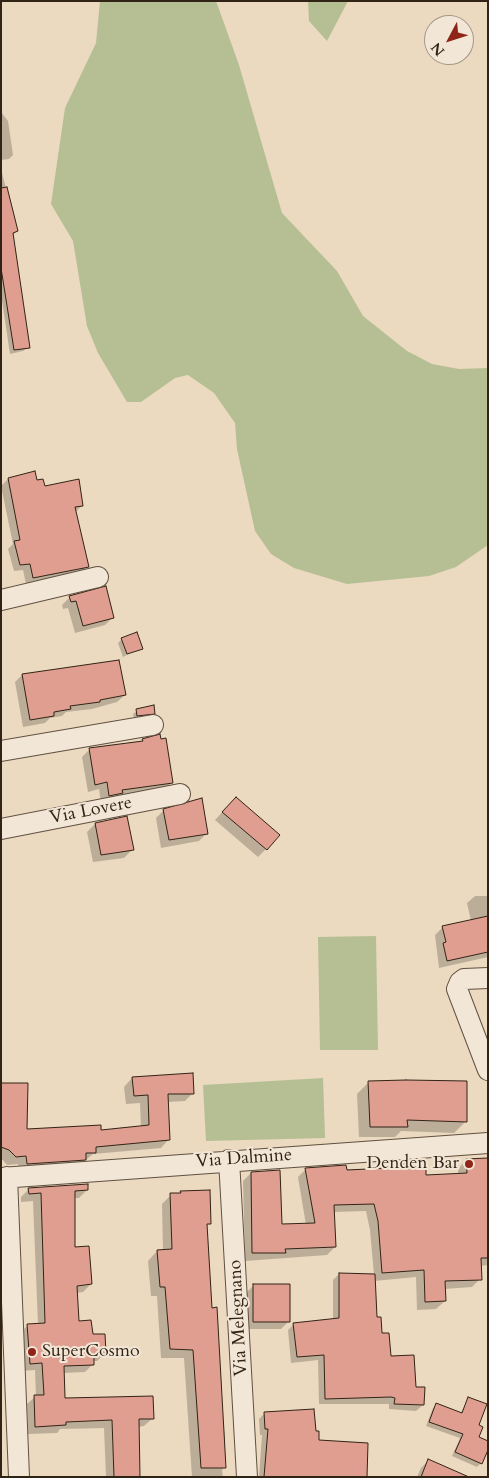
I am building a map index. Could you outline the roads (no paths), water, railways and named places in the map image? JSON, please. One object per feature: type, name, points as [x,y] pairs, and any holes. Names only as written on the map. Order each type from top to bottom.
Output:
[{"type":"street","points":[[1,600],[98,577]]},
{"type":"street","points":[[1,752],[153,725]]},
{"type":"street","name":"Via Lovere","points":[[1,829],[180,794]]},
{"type":"street","points":[[488,978],[464,979],[460,982],[457,990],[488,1070]]},
{"type":"street","name":"Via Dalmine","points":[[4,1177],[488,1143]]},
{"type":"street","name":"Via Melegnano","points":[[229,1160],[247,1477]]},
{"type":"street","points":[[4,1177],[19,1477]]},
{"type":"place","name":"Denden Bar","points":[[469,1164]]},
{"type":"place","name":"SuperCosmo","points":[[32,1352]]}]
